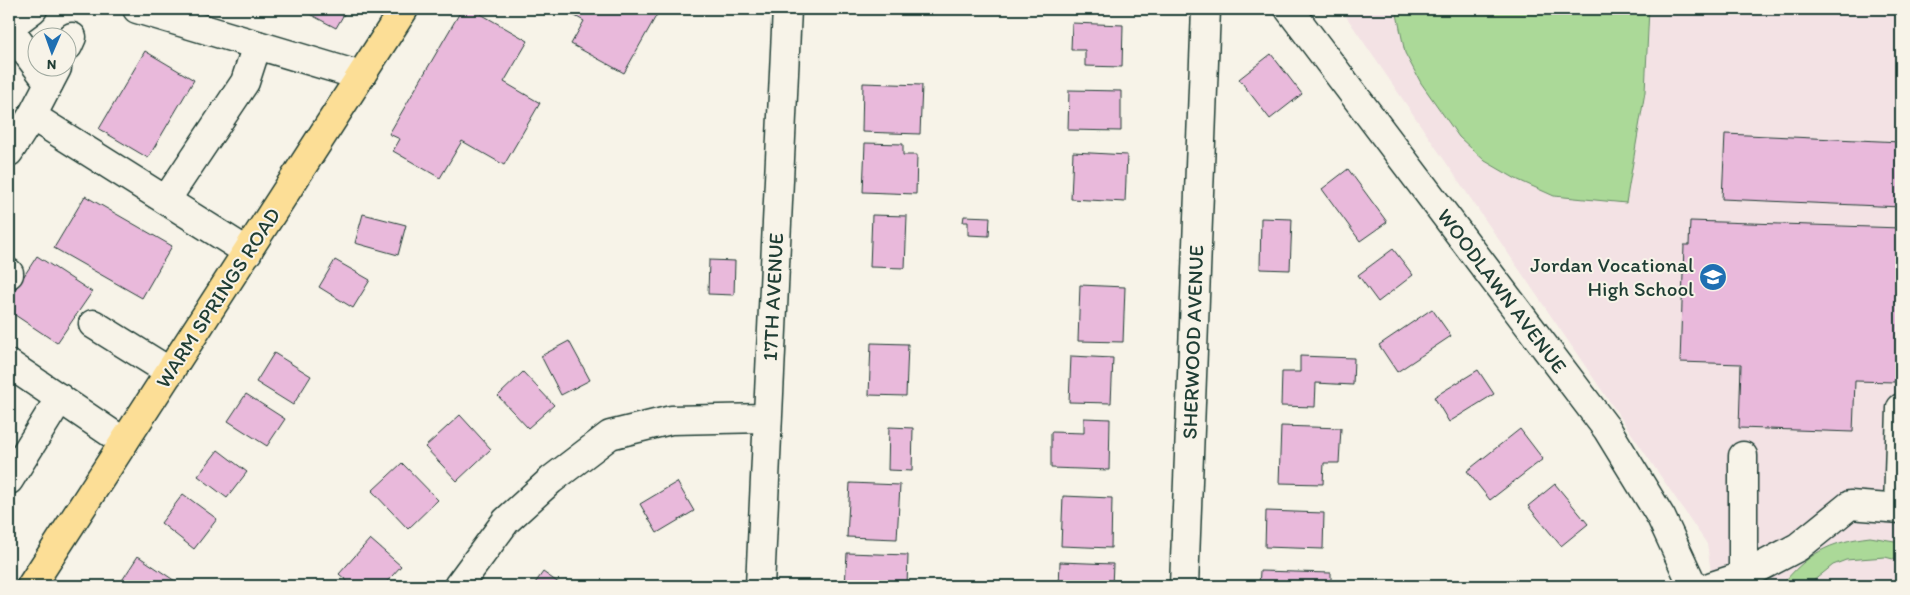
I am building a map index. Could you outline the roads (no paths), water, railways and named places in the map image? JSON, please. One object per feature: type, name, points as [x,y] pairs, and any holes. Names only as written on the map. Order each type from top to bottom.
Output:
[{"type":"main road","name":"WARM SPRINGS ROAD","points":[[31,586],[404,9]]},
{"type":"street","points":[[28,48],[9,28],[34,9]]},
{"type":"street","points":[[137,9],[361,76]]},
{"type":"street","name":"17TH AVENUE","points":[[760,586],[787,9]]},
{"type":"street","name":"SHERWOOD AVENUE","points":[[1184,586],[1206,9]]},
{"type":"street","name":"WOODLAWN AVENUE","points":[[1289,9],[1607,429],[1661,517],[1693,586]]},
{"type":"street","points":[[166,200],[245,82],[256,45]]},
{"type":"street","points":[[9,152],[32,116],[51,78]]},
{"type":"street","points":[[32,116],[248,252]]},
{"type":"street","points":[[93,324],[170,372]]},
{"type":"street","points":[[9,364],[124,442]]},
{"type":"street","points":[[9,480],[60,398]]},
{"type":"street","points":[[1712,586],[1743,576],[1798,547],[1850,504],[1900,508],[1901,408]]},
{"type":"street","points":[[458,586],[506,521],[551,480],[610,435],[671,420],[767,418]]},
{"type":"street","points":[[1743,456],[1743,576]]},
{"type":"place","name":"Jordan Vocational High School","points":[[1713,277]]}]
